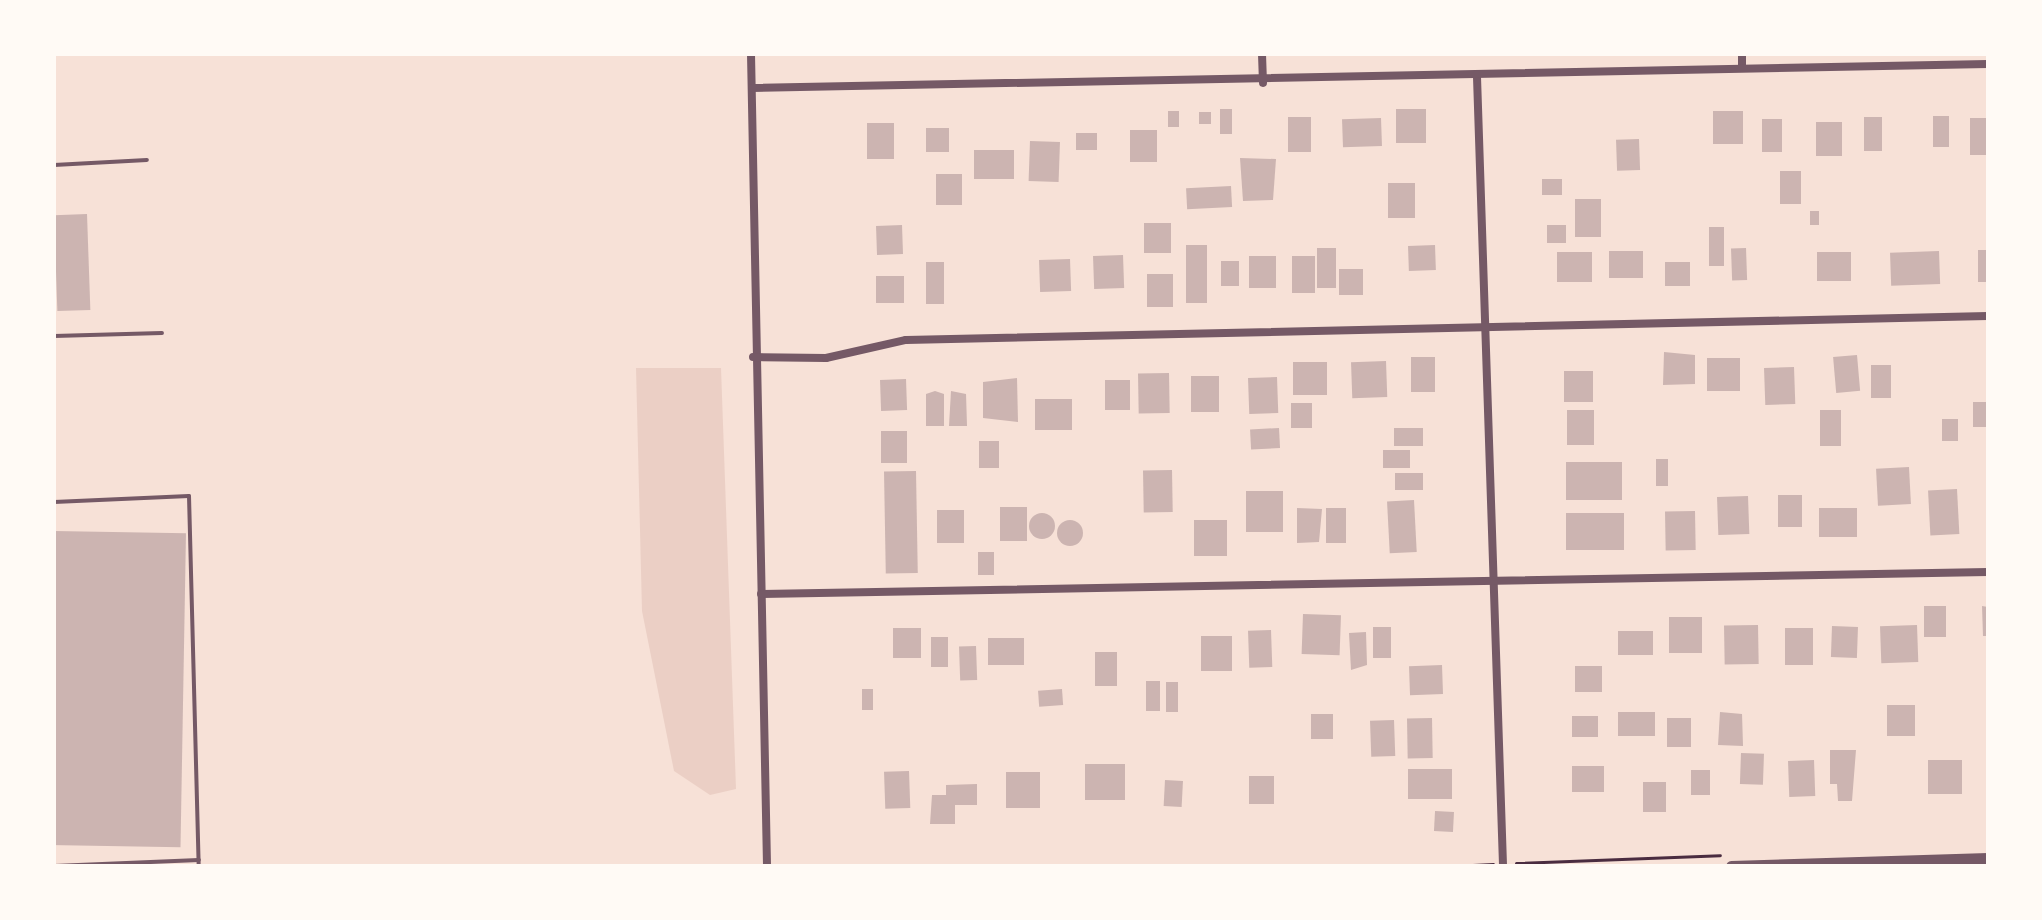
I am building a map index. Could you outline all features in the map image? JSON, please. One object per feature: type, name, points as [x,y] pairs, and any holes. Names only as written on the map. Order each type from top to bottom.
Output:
[{"type":"street","points":[[751,54],[753,357],[767,866]]},
{"type":"street","points":[[1262,54],[1263,83]]},
{"type":"street","points":[[1742,54],[1742,68]]},
{"type":"street","points":[[752,88],[1263,83],[1742,68],[1988,64]]},
{"type":"street","points":[[1477,77],[1496,579],[1503,864]]},
{"type":"street","points":[[753,357],[826,358],[906,340],[1988,316]]},
{"type":"street","points":[[761,594],[1988,572]]},
{"type":"street","points":[[1731,866],[1988,858]]},
{"type":"lane","points":[[54,165],[147,160]]},
{"type":"lane","points":[[54,336],[162,333]]},
{"type":"lane","points":[[54,502],[189,496],[199,863],[54,866]]},
{"type":"path","points":[[1452,866],[1503,864]]},
{"type":"shaded area","points":[[636,368],[721,368],[736,789],[710,795],[674,771],[642,611]]},
{"type":"building","points":[[1220,109],[1232,109],[1232,134],[1220,134]]},
{"type":"building","points":[[1396,109],[1426,109],[1426,143],[1396,143]]},
{"type":"building","points":[[1168,111],[1179,111],[1179,127],[1168,127]]},
{"type":"building","points":[[1713,111],[1743,111],[1743,144],[1713,144]]},
{"type":"building","points":[[1199,112],[1211,112],[1211,124],[1199,124]]},
{"type":"building","points":[[1933,116],[1949,116],[1949,147],[1933,147]]},
{"type":"building","points":[[1288,117],[1311,117],[1311,152],[1288,152]]},
{"type":"building","points":[[1864,117],[1882,117],[1882,151],[1864,151]]},
{"type":"building","points":[[1381,118],[1382,146],[1343,147],[1342,119]]},
{"type":"building","points":[[1970,118],[1986,118],[1986,155],[1970,155]]},
{"type":"building","points":[[1762,119],[1782,119],[1782,152],[1762,152]]},
{"type":"building","points":[[1816,122],[1842,122],[1842,156],[1816,156]]},
{"type":"building","points":[[867,123],[894,123],[894,159],[867,159]]},
{"type":"building","points":[[926,128],[949,128],[949,152],[926,152]]},
{"type":"building","points":[[1130,130],[1157,130],[1157,162],[1130,162]]},
{"type":"building","points":[[1076,133],[1097,133],[1097,150],[1076,150]]},
{"type":"building","points":[[1639,139],[1640,170],[1617,171],[1616,140]]},
{"type":"building","points":[[1030,141],[1060,142],[1059,182],[1029,181]]},
{"type":"building","points":[[974,150],[1014,150],[1014,179],[974,179]]},
{"type":"building","points":[[1240,158],[1276,159],[1273,200],[1243,201]]},
{"type":"building","points":[[1780,171],[1801,171],[1801,204],[1780,204]]},
{"type":"building","points":[[936,174],[962,174],[962,205],[936,205]]},
{"type":"building","points":[[1542,179],[1562,179],[1562,195],[1542,195]]},
{"type":"building","points":[[1388,183],[1415,183],[1415,218],[1388,218]]},
{"type":"building","points":[[1231,186],[1232,207],[1187,209],[1186,188]]},
{"type":"building","points":[[1575,199],[1601,199],[1601,237],[1575,237]]},
{"type":"building","points":[[1810,211],[1819,211],[1819,225],[1810,225]]},
{"type":"building","points":[[87,214],[90,310],[57,311],[54,215]]},
{"type":"building","points":[[1144,223],[1171,223],[1171,253],[1144,253]]},
{"type":"building","points":[[902,225],[903,254],[877,255],[876,226]]},
{"type":"building","points":[[1547,225],[1566,225],[1566,243],[1547,243]]},
{"type":"building","points":[[1709,227],[1724,227],[1724,266],[1709,266]]},
{"type":"building","points":[[1186,245],[1207,245],[1207,303],[1186,303]]},
{"type":"building","points":[[1435,245],[1436,270],[1409,271],[1408,246]]},
{"type":"building","points":[[1317,248],[1336,248],[1336,288],[1317,288]]},
{"type":"building","points":[[1746,248],[1747,280],[1732,281],[1731,249]]},
{"type":"building","points":[[1978,250],[1988,250],[1988,282],[1978,282]]},
{"type":"building","points":[[1609,251],[1643,251],[1643,278],[1609,278]]},
{"type":"building","points":[[1939,251],[1940,284],[1891,286],[1890,253]]},
{"type":"building","points":[[1557,252],[1592,252],[1592,282],[1557,282]]},
{"type":"building","points":[[1817,252],[1851,252],[1851,281],[1817,281]]},
{"type":"building","points":[[1123,255],[1124,288],[1094,289],[1093,256]]},
{"type":"building","points":[[1249,256],[1276,256],[1276,288],[1249,288]]},
{"type":"building","points":[[1292,256],[1315,256],[1315,293],[1292,293]]},
{"type":"building","points":[[1070,259],[1071,291],[1040,292],[1039,260]]},
{"type":"building","points":[[1221,261],[1239,261],[1239,286],[1221,286]]},
{"type":"building","points":[[926,262],[944,262],[944,304],[926,304]]},
{"type":"building","points":[[1665,262],[1690,262],[1690,286],[1665,286]]},
{"type":"building","points":[[1339,269],[1363,269],[1363,295],[1339,295]]},
{"type":"building","points":[[1147,274],[1173,274],[1173,307],[1147,307]]},
{"type":"building","points":[[876,276],[904,276],[904,303],[876,303]]},
{"type":"building","points":[[1664,352],[1695,355],[1695,384],[1663,385]]},
{"type":"building","points":[[1857,355],[1860,391],[1836,393],[1833,357]]},
{"type":"building","points":[[1411,357],[1435,357],[1435,392],[1411,392]]},
{"type":"building","points":[[1707,358],[1740,358],[1740,391],[1707,391]]},
{"type":"building","points":[[1386,361],[1387,397],[1352,398],[1351,362]]},
{"type":"building","points":[[1293,362],[1327,362],[1327,395],[1293,395]]},
{"type":"building","points":[[1871,365],[1891,365],[1891,398],[1871,398]]},
{"type":"building","points":[[1794,367],[1795,404],[1765,405],[1764,368]]},
{"type":"building","points":[[1564,371],[1593,371],[1593,402],[1564,402]]},
{"type":"building","points":[[1169,373],[1170,413],[1139,414],[1138,374]]},
{"type":"building","points":[[1191,376],[1219,376],[1219,412],[1191,412]]},
{"type":"building","points":[[1277,377],[1278,413],[1249,414],[1248,378]]},
{"type":"building","points":[[1017,378],[1018,422],[983,418],[983,382]]},
{"type":"building","points":[[906,379],[907,410],[881,411],[880,380]]},
{"type":"building","points":[[1105,380],[1130,380],[1130,410],[1105,410]]},
{"type":"building","points":[[935,391],[944,394],[944,426],[926,426],[926,394]]},
{"type":"building","points":[[951,391],[966,394],[967,426],[949,426]]},
{"type":"building","points":[[1035,399],[1072,399],[1072,430],[1035,430]]},
{"type":"building","points":[[1973,402],[1988,402],[1988,427],[1973,427]]},
{"type":"building","points":[[1291,403],[1312,403],[1312,428],[1291,428]]},
{"type":"building","points":[[1567,410],[1594,410],[1594,445],[1567,445]]},
{"type":"building","points":[[1820,410],[1841,410],[1841,446],[1820,446]]},
{"type":"building","points":[[1942,419],[1958,419],[1958,441],[1942,441]]},
{"type":"building","points":[[1279,428],[1280,448],[1251,449],[1250,430]]},
{"type":"building","points":[[1394,428],[1423,428],[1423,446],[1394,446]]},
{"type":"building","points":[[881,431],[907,431],[907,463],[881,463]]},
{"type":"building","points":[[979,441],[999,441],[999,468],[979,468]]},
{"type":"building","points":[[1383,450],[1410,450],[1410,468],[1383,468]]},
{"type":"building","points":[[1656,459],[1668,459],[1668,486],[1656,486]]},
{"type":"building","points":[[1566,462],[1622,462],[1622,500],[1566,500]]},
{"type":"building","points":[[1909,467],[1911,504],[1878,506],[1876,469]]},
{"type":"building","points":[[1172,470],[1173,512],[1144,512],[1143,471]]},
{"type":"building","points":[[916,471],[918,573],[886,574],[884,472]]},
{"type":"building","points":[[1395,473],[1423,473],[1423,490],[1395,490]]},
{"type":"building","points":[[1957,489],[1959,534],[1930,535],[1928,491]]},
{"type":"building","points":[[1246,491],[1283,491],[1283,532],[1246,532]]},
{"type":"building","points":[[1778,495],[1802,495],[1802,527],[1778,527]]},
{"type":"building","points":[[1748,496],[1749,534],[1718,535],[1717,497]]},
{"type":"building","points":[[1414,500],[1417,552],[1390,553],[1387,501]]},
{"type":"building","points":[[1000,507],[1027,507],[1027,541],[1000,541]]},
{"type":"building","points":[[1297,508],[1322,509],[1319,542],[1297,543]]},
{"type":"building","points":[[1326,508],[1346,508],[1346,543],[1326,543]]},
{"type":"building","points":[[1819,508],[1857,508],[1857,537],[1819,537]]},
{"type":"building","points":[[937,510],[964,510],[964,543],[937,543]]},
{"type":"building","points":[[1695,511],[1696,550],[1666,551],[1665,512]]},
{"type":"building","points":[[1042,513],[1051,517],[1055,526],[1051,535],[1042,539],[1033,535],[1029,526],[1033,517]]},
{"type":"building","points":[[1566,513],[1624,513],[1624,550],[1566,550]]},
{"type":"building","points":[[1070,520],[1079,524],[1083,533],[1079,542],[1070,546],[1061,542],[1057,533],[1061,524]]},
{"type":"building","points":[[1194,520],[1227,520],[1227,556],[1194,556]]},
{"type":"building","points":[[54,531],[186,533],[180,847],[54,845]]},
{"type":"building","points":[[978,552],[994,552],[994,575],[978,575]]},
{"type":"building","points":[[1924,606],[1946,606],[1946,637],[1924,637]]},
{"type":"building","points":[[1982,606],[1988,607],[1988,636],[1983,636]]},
{"type":"building","points":[[1303,614],[1341,615],[1340,655],[1302,654]]},
{"type":"building","points":[[1669,617],[1702,617],[1702,653],[1669,653]]},
{"type":"building","points":[[1758,625],[1759,664],[1725,665],[1724,626]]},
{"type":"building","points":[[1917,625],[1918,662],[1881,663],[1880,626]]},
{"type":"building","points":[[1832,626],[1858,627],[1857,658],[1831,657]]},
{"type":"building","points":[[1373,627],[1391,627],[1391,658],[1373,658]]},
{"type":"building","points":[[893,628],[921,628],[921,658],[893,658]]},
{"type":"building","points":[[1785,628],[1813,628],[1813,665],[1785,665]]},
{"type":"building","points":[[1271,630],[1272,667],[1249,668],[1248,631]]},
{"type":"building","points":[[1618,631],[1653,631],[1653,655],[1618,655]]},
{"type":"building","points":[[1366,632],[1367,665],[1351,670],[1349,633]]},
{"type":"building","points":[[1201,636],[1232,636],[1232,671],[1201,671]]},
{"type":"building","points":[[931,637],[948,637],[948,667],[931,667]]},
{"type":"building","points":[[988,638],[1024,638],[1024,665],[988,665]]},
{"type":"building","points":[[976,646],[977,680],[960,681],[959,647]]},
{"type":"building","points":[[1095,652],[1117,652],[1117,686],[1095,686]]},
{"type":"building","points":[[1442,665],[1443,694],[1410,695],[1409,666]]},
{"type":"building","points":[[1575,666],[1602,666],[1602,692],[1575,692]]},
{"type":"building","points":[[1146,681],[1160,681],[1160,711],[1146,711]]},
{"type":"building","points":[[1166,682],[1178,682],[1178,712],[1166,712]]},
{"type":"building","points":[[862,689],[873,689],[873,710],[862,710]]},
{"type":"building","points":[[1062,689],[1063,705],[1039,707],[1038,691]]},
{"type":"building","points":[[1887,705],[1915,705],[1915,736],[1887,736]]},
{"type":"building","points":[[1618,712],[1655,712],[1655,736],[1618,736]]},
{"type":"building","points":[[1720,712],[1742,714],[1743,746],[1718,745]]},
{"type":"building","points":[[1311,714],[1333,714],[1333,739],[1311,739]]},
{"type":"building","points":[[1572,716],[1598,716],[1598,737],[1572,737]]},
{"type":"building","points":[[1407,718],[1432,718],[1433,758],[1408,758]]},
{"type":"building","points":[[1667,718],[1691,718],[1691,747],[1667,747]]},
{"type":"building","points":[[1394,720],[1395,756],[1371,757],[1370,721]]},
{"type":"building","points":[[1830,750],[1856,750],[1852,801],[1838,801],[1837,784],[1830,784]]},
{"type":"building","points":[[1741,753],[1764,754],[1763,785],[1740,784]]},
{"type":"building","points":[[1814,760],[1815,796],[1789,797],[1788,761]]},
{"type":"building","points":[[1928,760],[1962,760],[1962,794],[1928,794]]},
{"type":"building","points":[[1085,764],[1125,764],[1125,800],[1085,800]]},
{"type":"building","points":[[1572,766],[1604,766],[1604,792],[1572,792]]},
{"type":"building","points":[[1408,769],[1452,769],[1452,799],[1408,799]]},
{"type":"building","points":[[1691,770],[1710,770],[1710,795],[1691,795]]},
{"type":"building","points":[[909,771],[910,808],[885,809],[884,772]]},
{"type":"building","points":[[1006,772],[1040,772],[1040,808],[1006,808]]},
{"type":"building","points":[[1249,776],[1274,776],[1274,804],[1249,804]]},
{"type":"building","points":[[1165,780],[1183,781],[1182,807],[1164,806]]},
{"type":"building","points":[[1643,782],[1666,782],[1666,812],[1643,812]]},
{"type":"building","points":[[977,784],[977,805],[955,805],[955,824],[930,824],[932,795],[946,795],[946,785]]},
{"type":"building","points":[[1435,811],[1454,812],[1453,832],[1434,831]]}]
